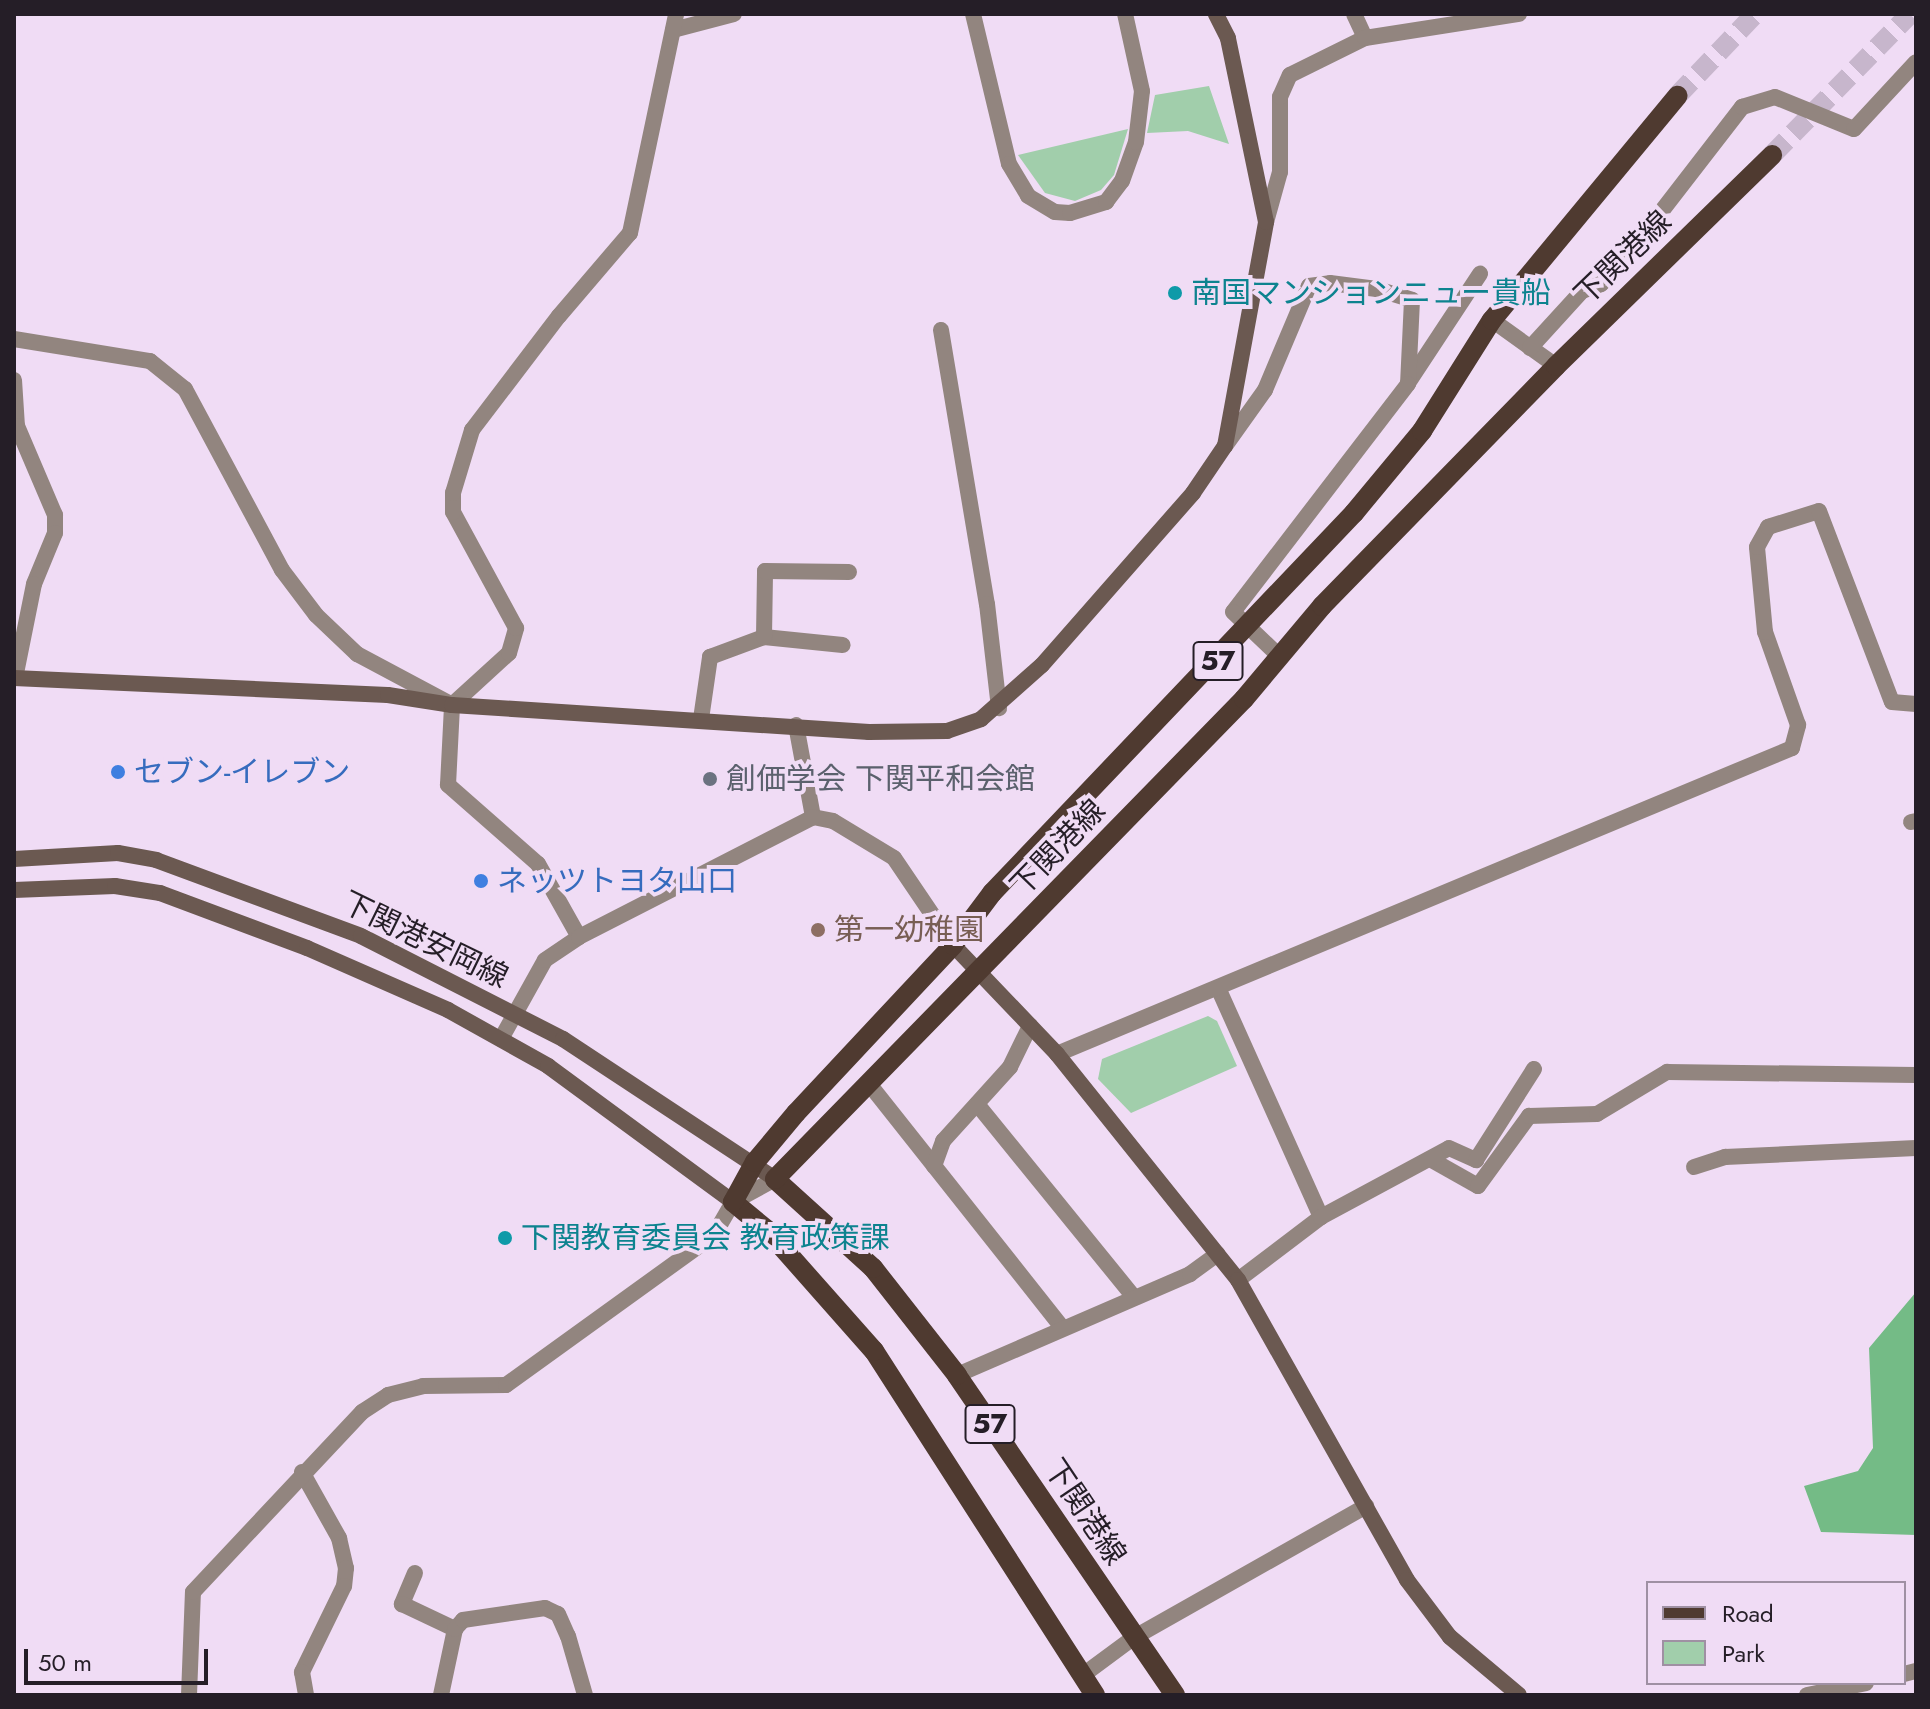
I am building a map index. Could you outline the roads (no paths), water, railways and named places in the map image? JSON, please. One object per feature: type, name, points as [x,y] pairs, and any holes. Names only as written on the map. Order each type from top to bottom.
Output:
[{"type":"main road","name":"下関港線","points":[[733,1202],[755,1162],[953,945],[992,893],[1249,628],[1397,463],[1492,320],[1677,96]]},
{"type":"main road","name":"下関港線","points":[[1175,1695],[1133,1638],[957,1375],[873,1268],[775,1179],[1244,699],[1278,655],[1556,366],[1772,155]]},
{"type":"main road","name":"57","points":[[733,1202],[767,1230],[874,1351],[1095,1695]]},
{"type":"street","points":[[579,937],[538,864],[448,785],[452,705],[509,653],[516,628],[453,512],[458,472],[472,430],[559,316],[630,233],[675,22],[734,14]]},
{"type":"street","points":[[973,14],[1009,164],[1028,196],[1048,209],[1070,213],[1106,202],[1122,181],[1136,142],[1142,91],[1125,14]]},
{"type":"street","points":[[1216,14],[1228,38],[1266,222]]},
{"type":"street","points":[[1354,14],[1365,38]]},
{"type":"street","points":[[1225,446],[1266,222],[1280,172],[1283,86],[1299,68],[1365,38],[1519,14]]},
{"type":"street","points":[[1530,348],[1582,291],[1601,284],[1620,265],[1742,107],[1775,97],[1854,129],[1916,62]]},
{"type":"street","points":[[1278,655],[1233,612],[1246,590],[1408,384],[1480,274]]},
{"type":"street","points":[[14,380],[17,426],[55,515],[55,533],[34,584],[14,678],[388,695],[452,705],[928,733],[981,719],[999,708],[1193,493],[1265,390],[1304,293],[1317,283],[1377,289],[1412,300],[1408,384]]},
{"type":"street","points":[[1492,320],[1556,366]]},
{"type":"street","points":[[941,330],[987,604],[999,708]]},
{"type":"street","points":[[14,339],[137,357],[185,389],[282,570],[316,615],[357,654],[452,705]]},
{"type":"street","points":[[1057,1054],[1219,990],[1792,748],[1798,725],[1765,632],[1757,547],[1768,527],[1819,511],[1892,702],[1916,704]]},
{"type":"street","points":[[764,637],[765,571],[849,572]]},
{"type":"street","points":[[701,719],[710,657],[764,637],[843,645]]},
{"type":"street","points":[[796,725],[813,817]]},
{"type":"street","points":[[501,1039],[545,960],[579,937],[813,817],[833,821],[894,858],[953,945],[1057,1054],[1238,1280],[1407,1580],[1450,1637],[1519,1695]]},
{"type":"street","name":"下関港安岡線","points":[[14,859],[118,853],[156,860],[361,936],[516,1014],[611,1068],[755,1162],[775,1179]]},
{"type":"street","name":"下関港安岡線","points":[[14,890],[115,886],[160,893],[307,948],[501,1039],[548,1066],[733,1202]]},
{"type":"street","points":[[1219,990],[1321,1217]]},
{"type":"street","points":[[934,1166],[943,1141],[1010,1067],[1030,1026]]},
{"type":"street","points":[[1238,1280],[1321,1217],[1449,1148],[1476,1160],[1534,1069]]},
{"type":"street","points":[[1430,1159],[1478,1186],[1529,1116],[1597,1114],[1667,1072],[1916,1075]]},
{"type":"street","points":[[870,1085],[1062,1327]]},
{"type":"street","points":[[977,1104],[1134,1297]]},
{"type":"street","points":[[1694,1167],[1725,1157],[1916,1148]]},
{"type":"street","points":[[189,1695],[193,1592],[302,1472],[362,1412],[388,1395],[423,1386],[506,1385],[714,1235],[733,1202],[775,1179]]},
{"type":"street","points":[[957,1375],[1190,1274],[1218,1254]]},
{"type":"street","points":[[302,1472],[339,1538],[346,1568],[344,1586],[302,1672],[306,1695]]},
{"type":"street","points":[[1083,1675],[1133,1638],[1366,1506]]},
{"type":"street","points":[[415,1573],[402,1604],[455,1629]]},
{"type":"street","points":[[441,1695],[455,1629],[463,1620],[485,1614],[545,1608],[558,1614],[568,1636],[585,1695]]},
{"type":"street","points":[[1807,1695],[1855,1685]]},
{"type":"tunnel","points":[[1677,96],[1755,14]]},
{"type":"tunnel","points":[[1772,155],[1910,14]]},
{"type":"place","name":"南国マンションニュー貴船","points":[[1175,293]]},
{"type":"place","name":"セブン-イレブン","points":[[118,772]]},
{"type":"place","name":"創価学会 下関平和会館","points":[[710,779]]},
{"type":"place","name":"ネッツトヨタ山口","points":[[481,881]]},
{"type":"place","name":"第一幼稚園","points":[[818,930]]},
{"type":"place","name":"下関教育委員会 教育政策課","points":[[505,1238]]}]
